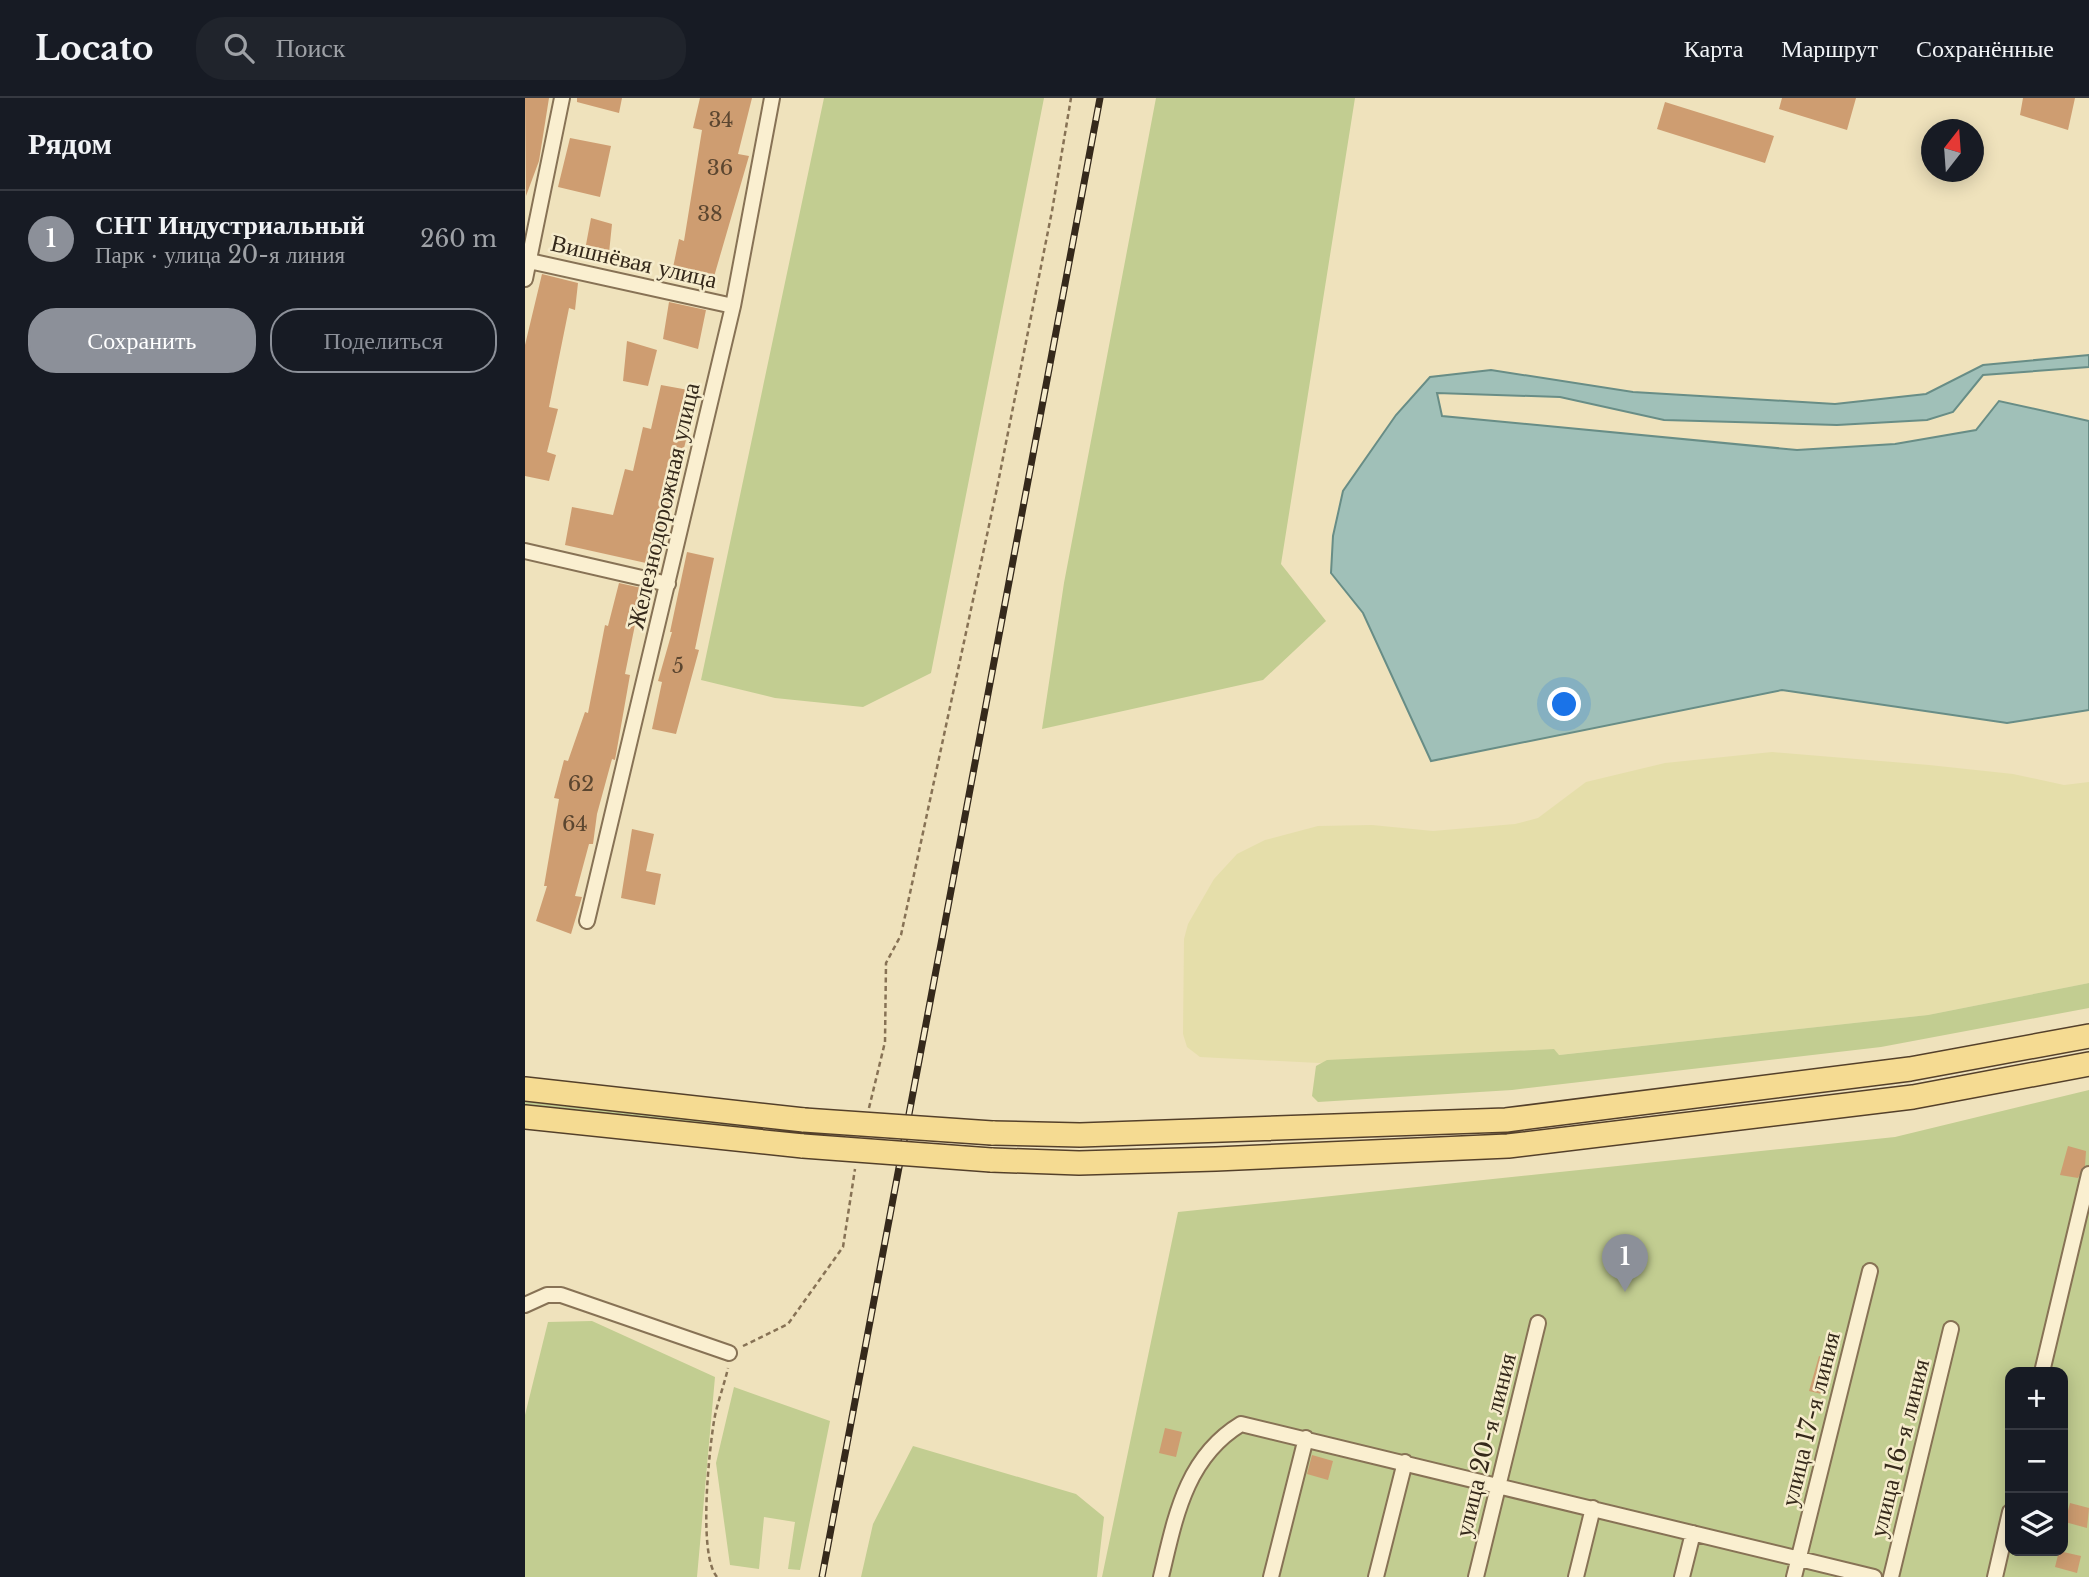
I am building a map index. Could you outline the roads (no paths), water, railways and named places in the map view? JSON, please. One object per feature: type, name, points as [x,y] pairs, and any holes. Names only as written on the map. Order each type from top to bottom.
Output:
[{"type":"main road","points":[[525,1089],[804,1119],[992,1133],[1080,1135],[1506,1120],[1910,1069],[2089,1036]]},
{"type":"main road","points":[[525,1117],[803,1146],[991,1160],[1079,1163],[1216,1160],[1508,1146],[1913,1097],[2089,1064]]},
{"type":"street","points":[[525,279],[562,98]]},
{"type":"street","name":"Железнодорожная улица","points":[[587,921],[733,306],[772,98]]},
{"type":"street","name":"Вишнёвая улица","points":[[527,260],[733,306]]},
{"type":"street","points":[[525,551],[668,584]]},
{"type":"street","points":[[2043,1367],[2089,1174]]},
{"type":"street","name":"улица 17-я линия","points":[[1794,1577],[1870,1271]]},
{"type":"street","points":[[525,1306],[547,1295],[561,1295],[729,1353]]},
{"type":"street","name":"улица 20-я линия","points":[[1476,1577],[1538,1323]]},
{"type":"street","name":"улица 16-я линия","points":[[1891,1577],[1951,1329]]},
{"type":"street","points":[[1161,1577],[1179,1506],[1191,1476],[1221,1439],[1241,1424],[1874,1577]]},
{"type":"street","points":[[1271,1577],[1306,1438]]},
{"type":"street","points":[[1376,1577],[1405,1462]]},
{"type":"street","points":[[1576,1577],[1593,1508]]},
{"type":"street","points":[[1682,1577],[1693,1532]]},
{"type":"street","points":[[1995,1577],[2005,1534]]},
{"type":"water","points":[[2089,355],[2089,367],[1983,375],[1953,412],[1927,420],[1837,425],[1664,420],[1560,397],[1437,393],[1442,416],[1797,450],[1895,444],[1976,430],[1999,401],[2089,421],[2089,710],[2007,723],[1782,690],[1431,761],[1363,613],[1331,573],[1333,536],[1343,491],[1396,415],[1430,377],[1491,370],[1633,392],[1835,404],[1926,394],[1983,365]]},
{"type":"railway","points":[[822,1577],[1100,98]]},
{"type":"place","name":"СНТ Индустриальный","points":[[1625,1292]]}]
